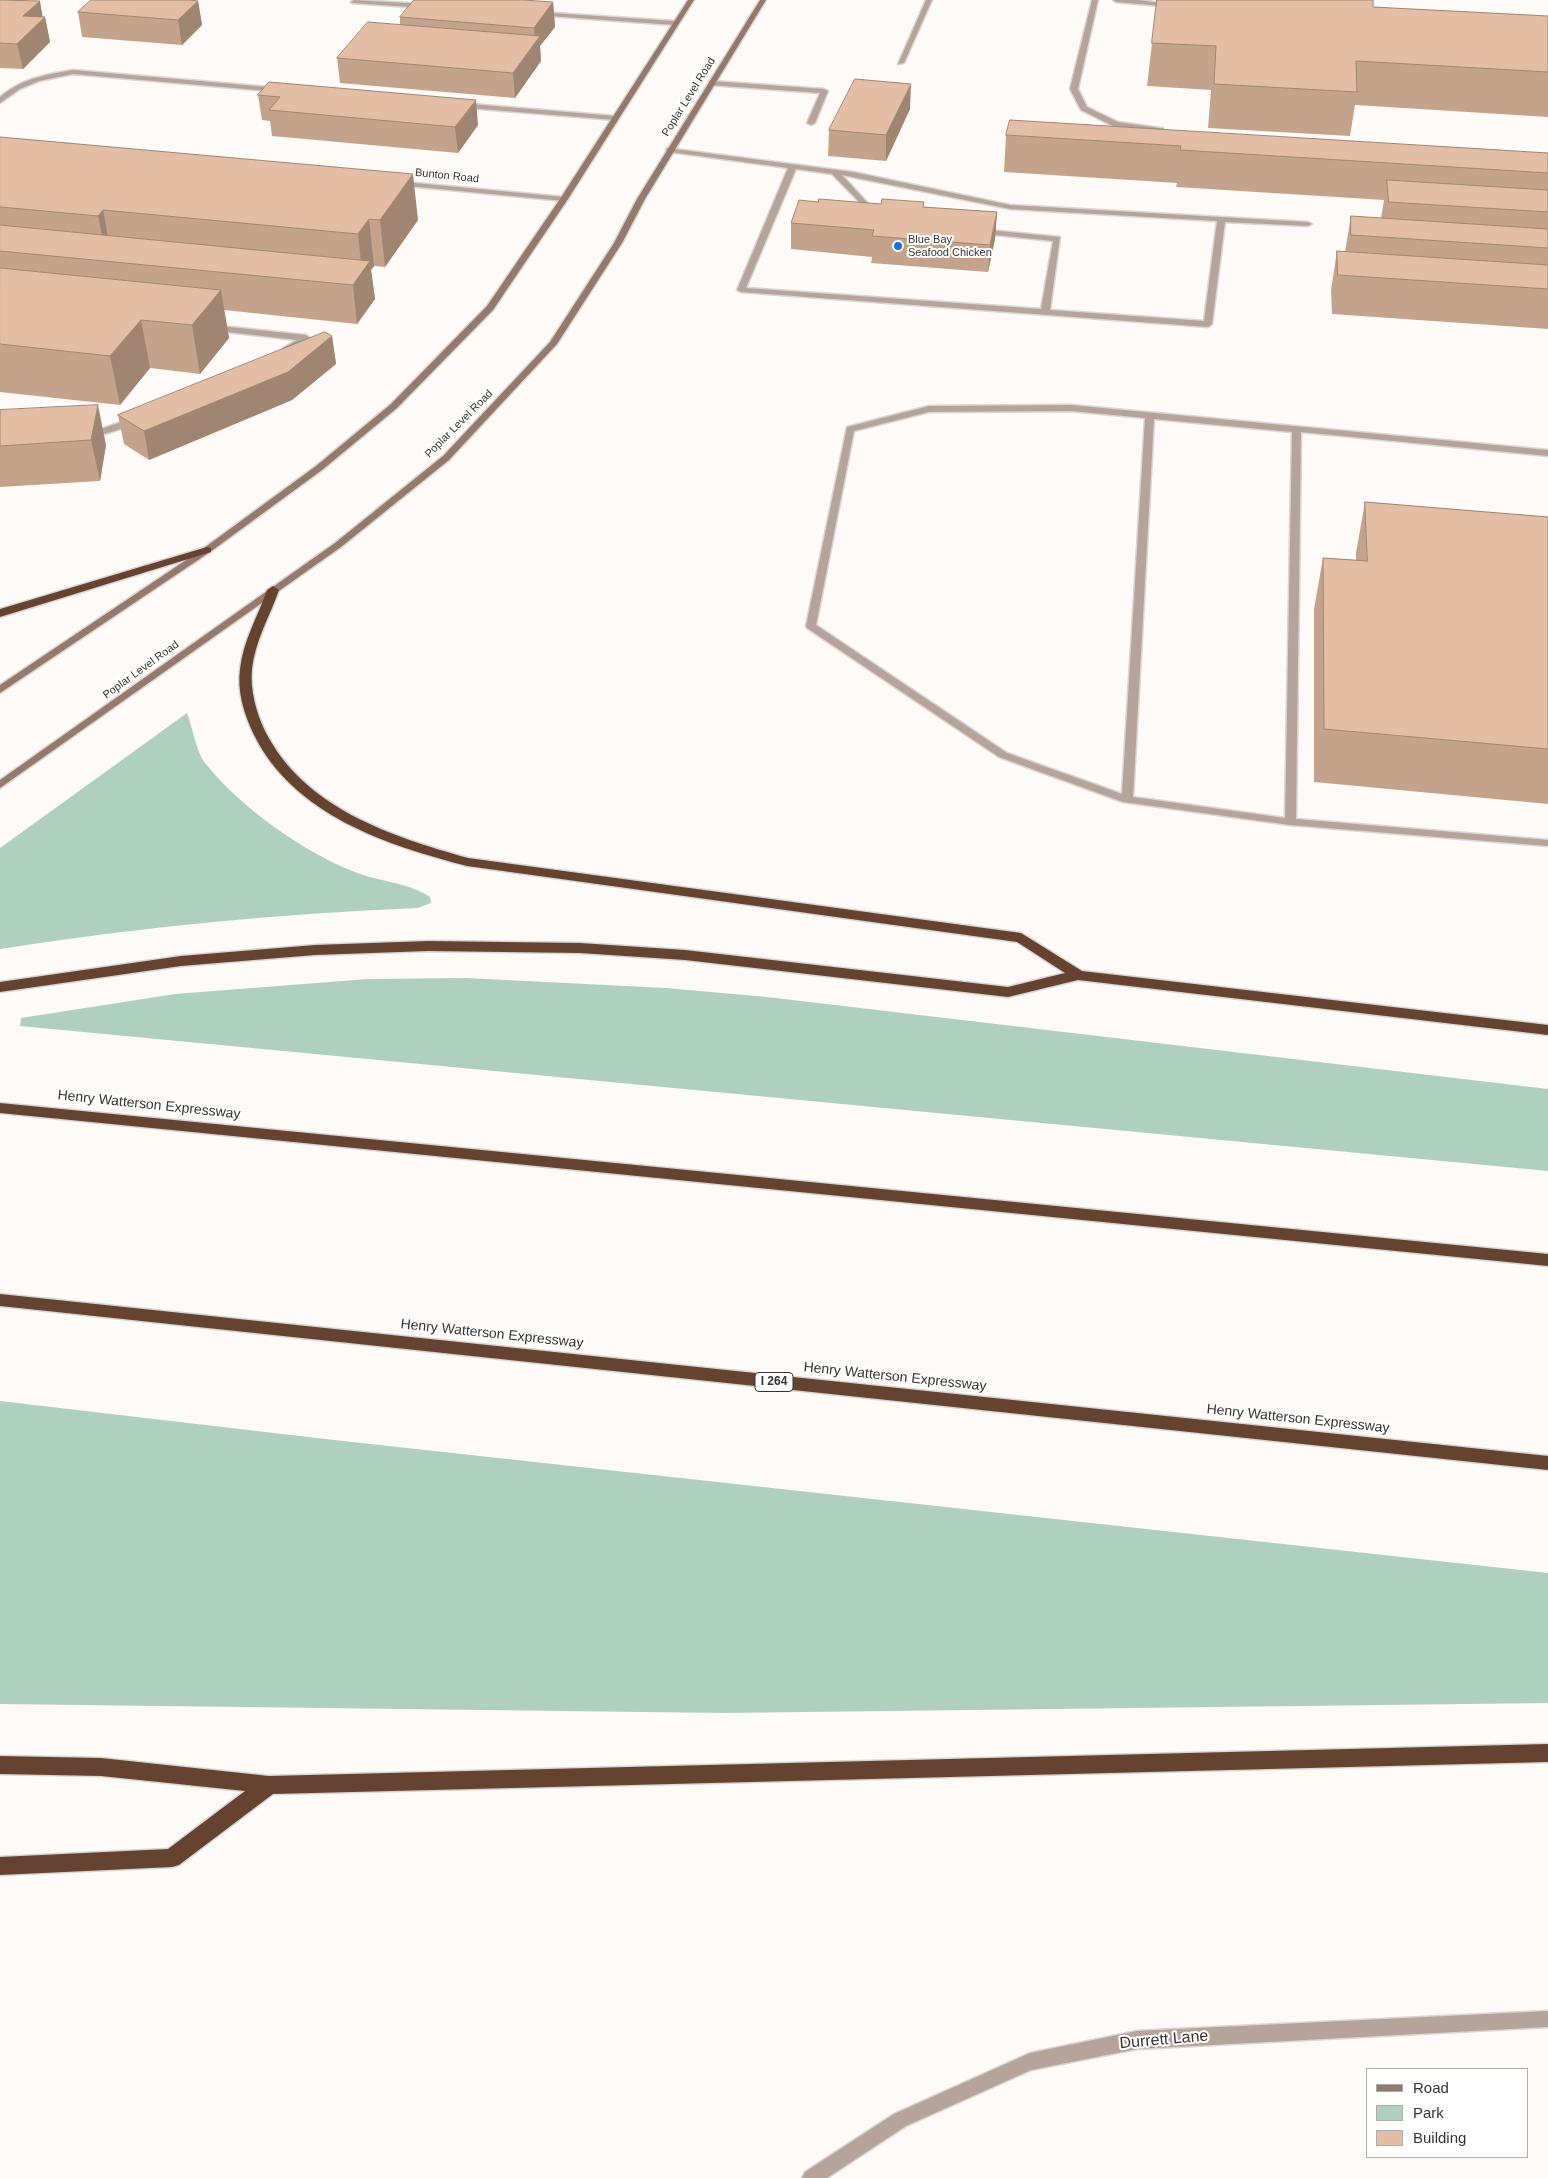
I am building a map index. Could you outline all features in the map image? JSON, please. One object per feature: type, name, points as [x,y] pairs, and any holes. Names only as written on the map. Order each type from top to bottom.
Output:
[{"type":"highway","points":[[0,613],[207,550]]},
{"type":"highway","points":[[273,590],[247,662],[247,701],[259,735],[277,762],[301,788],[335,811],[373,832],[418,849],[476,863],[1021,938],[1078,975]]},
{"type":"highway","points":[[0,987],[181,961],[315,950],[428,946],[580,948],[685,955],[1008,992],[1078,975],[1548,1030]]},
{"type":"highway","name":"Henry Watterson Expressway","points":[[0,1108],[1548,1260]]},
{"type":"highway","name":"Henry Watterson Expressway","points":[[0,1300],[1548,1463]]},
{"type":"highway","points":[[0,1766],[102,1767],[269,1785],[1548,1753]]},
{"type":"highway","points":[[0,1866],[172,1858],[269,1785]]},
{"type":"main road","points":[[0,690],[207,550],[319,468],[394,406],[490,308],[564,199],[690,0]]},
{"type":"main road","name":"Poplar Level Road","points":[[0,785],[338,545],[446,458],[553,344],[618,244],[641,199],[670,150],[763,0]]},
{"type":"street","points":[[900,63],[929,0]]},
{"type":"street","points":[[1095,0],[1074,89],[1084,108],[1116,124],[1173,132]]},
{"type":"street","points":[[1116,0],[1182,6]]},
{"type":"street","points":[[354,2],[432,7]]},
{"type":"street","points":[[529,13],[674,23]]},
{"type":"street","points":[[0,100],[17,87],[37,79],[73,72],[290,91]]},
{"type":"street","points":[[712,83],[824,91],[811,123]]},
{"type":"street","points":[[447,104],[615,118]]},
{"type":"street","points":[[670,150],[835,172],[1010,207],[1308,224]]},
{"type":"street","points":[[794,166],[741,290],[1208,324],[1221,219]]},
{"type":"street","points":[[835,172],[877,218]]},
{"type":"street","name":"Bunton Road","points":[[387,182],[564,199]]},
{"type":"street","points":[[970,230],[1057,239],[1045,312]]},
{"type":"street","points":[[197,327],[306,338],[280,353]]},
{"type":"street","points":[[1548,453],[1071,408],[929,409],[850,429],[811,626],[1003,755],[1127,800],[1290,822],[1548,843]]},
{"type":"street","points":[[1127,800],[1150,415]]},
{"type":"street","points":[[76,434],[104,432],[146,416]]},
{"type":"street","points":[[89,423],[118,426]]},
{"type":"street","points":[[1290,822],[1297,429]]},
{"type":"street","name":"Durrett Lane","points":[[811,2178],[900,2120],[1030,2062],[1137,2040],[1548,2019]]},
{"type":"green space","points":[[187,713],[202,759],[219,779],[254,812],[315,853],[355,872],[412,888],[430,897],[431,903],[418,908],[313,914],[156,928],[0,949],[0,848]]},
{"type":"green space","points":[[466,978],[666,988],[767,997],[1548,1089],[1548,1171],[20,1026],[21,1018],[175,994],[368,979]]},
{"type":"green space","points":[[0,1401],[334,1440],[1548,1573],[1548,1703],[724,1713],[0,1704]]},
{"type":"building","points":[[0,0],[40,1],[23,16],[45,17],[17,44],[0,43]]},
{"type":"building","points":[[91,0],[198,1],[178,20],[78,12]]},
{"type":"building","points":[[414,0],[523,0],[553,2],[534,28],[400,17]]},
{"type":"building","points":[[1157,0],[1373,0],[1373,7],[1548,16],[1548,72],[1356,61],[1357,92],[1214,84],[1216,46],[1152,43]]},
{"type":"building","points":[[368,22],[540,36],[513,73],[337,58]]},
{"type":"building","points":[[855,79],[911,84],[886,135],[829,130]]},
{"type":"building","points":[[269,82],[476,100],[455,127],[269,110],[280,97],[258,95]]},
{"type":"building","points":[[1010,120],[1548,153],[1548,173],[1180,150],[1181,146],[1006,135]]},
{"type":"building","points":[[0,137],[413,174],[380,220],[369,219],[358,234],[103,210],[98,216],[0,207]]},
{"type":"building","points":[[1387,180],[1548,190],[1548,212],[1389,202]]},
{"type":"building","points":[[819,199],[881,204],[882,199],[924,202],[923,207],[997,212],[990,245],[872,236],[874,230],[791,223],[799,200],[818,202]]},
{"type":"building","points":[[1351,216],[1548,229],[1548,248],[1351,235]]},
{"type":"building","points":[[0,225],[370,261],[353,285],[0,251]]},
{"type":"building","points":[[1337,251],[1548,265],[1548,289],[1338,275]]},
{"type":"building","points":[[0,268],[221,290],[192,325],[141,320],[110,356],[0,344]]},
{"type":"building","points":[[325,332],[332,336],[288,372],[144,431],[118,415]]},
{"type":"building","points":[[98,405],[91,440],[0,446],[0,410]]},
{"type":"building","points":[[1365,502],[1548,517],[1548,749],[1324,729],[1323,558],[1367,561]]},
{"type":"place","name":"Blue Bay Seafood Chicken","points":[[898,246]]}]
